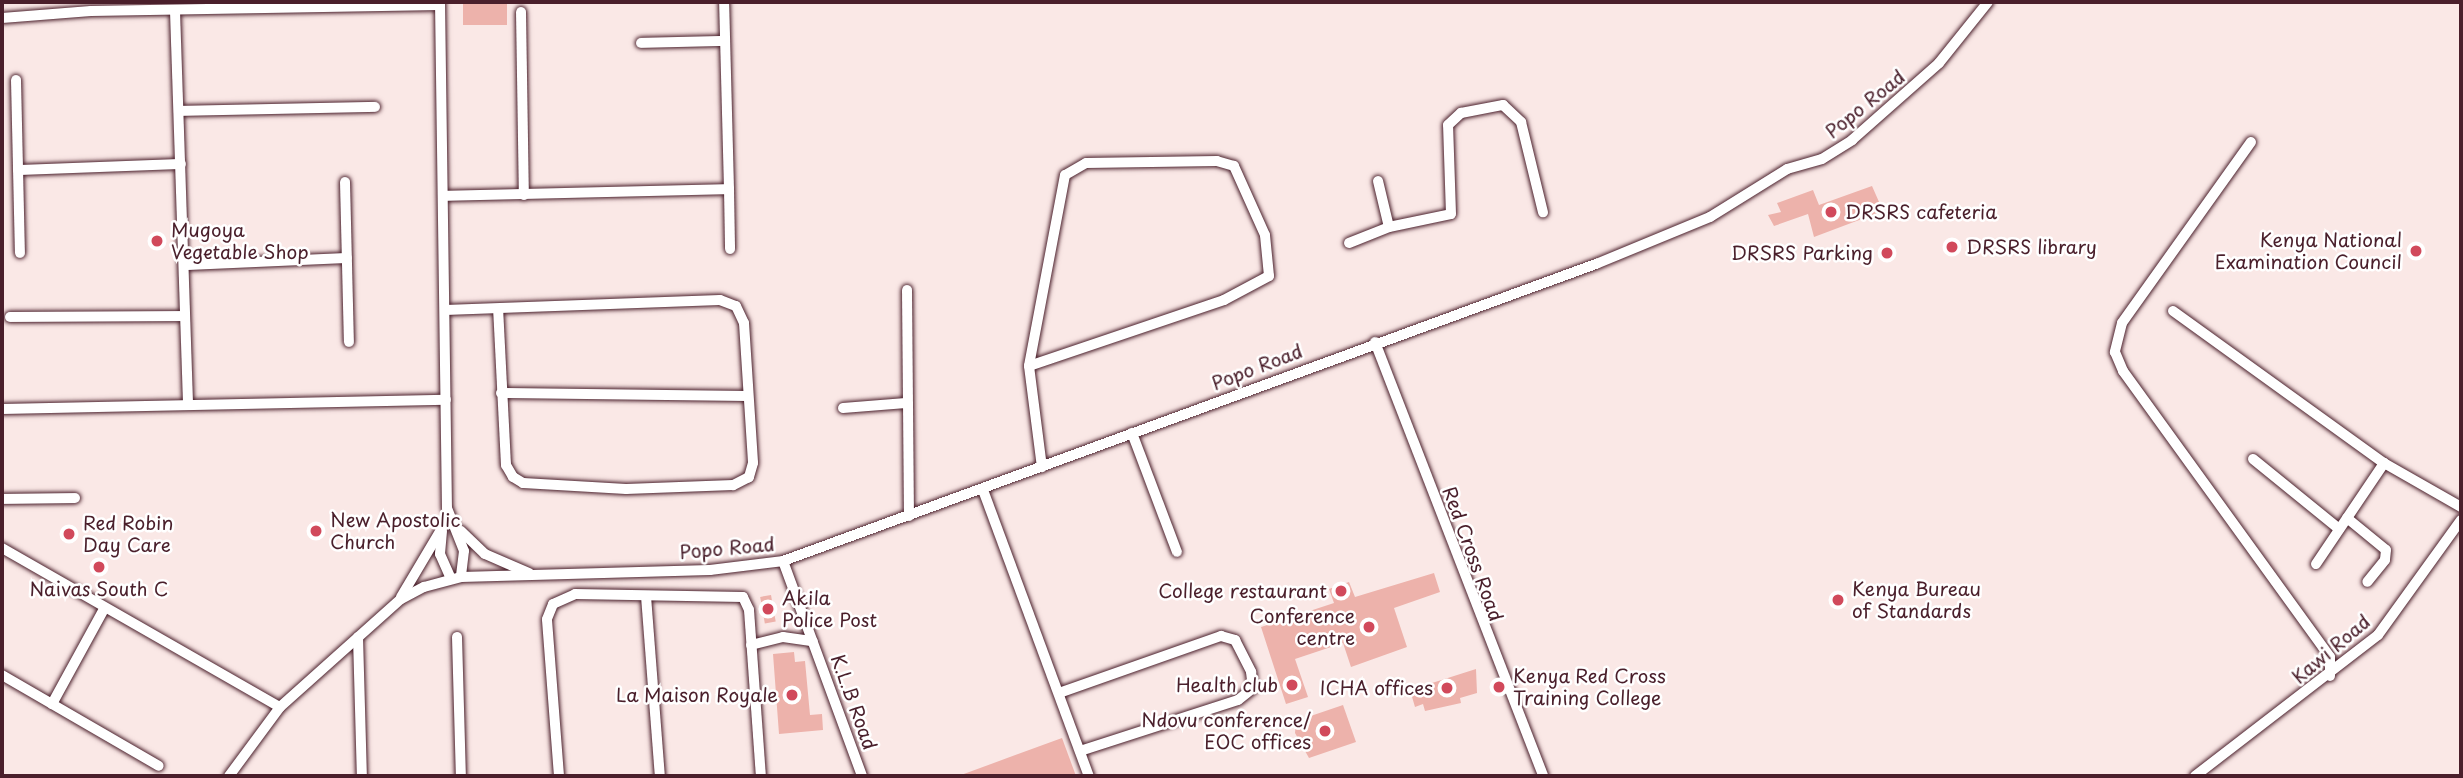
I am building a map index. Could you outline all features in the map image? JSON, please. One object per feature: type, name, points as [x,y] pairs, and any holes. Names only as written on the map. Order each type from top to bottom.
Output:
[{"type":"street","points":[[724,2],[730,249]]},
{"type":"street","name":"Popo Road","points":[[456,578],[710,570],[783,561],[983,490],[1375,342],[1654,241],[1710,217],[1787,169],[1822,159],[1902,99],[1988,2]]},
{"type":"street","points":[[2,18],[90,6],[175,11],[299,5],[440,3],[447,508],[440,554],[456,578]]},
{"type":"street","points":[[175,11],[187,265],[188,405]]},
{"type":"street","points":[[520,12],[524,195]]},
{"type":"street","points":[[641,43],[725,41]]},
{"type":"street","points":[[16,80],[20,253]]},
{"type":"street","points":[[1349,243],[1389,227],[1451,214],[1448,125],[1461,113],[1492,105],[1503,105],[1521,122],[1543,212]]},
{"type":"street","points":[[180,111],[375,107]]},
{"type":"street","points":[[2251,142],[2122,323],[2115,352],[2131,383],[2330,657],[2330,676]]},
{"type":"street","points":[[1029,366],[1224,300],[1269,276],[1265,235],[1234,166],[1217,161],[1100,163],[1068,171],[1061,182],[1029,366],[1042,467]]},
{"type":"street","points":[[18,170],[181,164]]},
{"type":"street","points":[[1378,181],[1389,227]]},
{"type":"street","points":[[345,182],[349,342]]},
{"type":"street","points":[[443,197],[729,189]]},
{"type":"street","points":[[187,265],[347,258]]},
{"type":"street","points":[[907,290],[909,516]]},
{"type":"street","points":[[445,310],[727,301],[744,323],[753,463],[749,477],[733,485],[626,489],[523,483],[513,477],[506,465],[498,309]]},
{"type":"street","points":[[2173,311],[2384,463],[2461,507]]},
{"type":"street","points":[[10,317],[186,316]]},
{"type":"street","name":"Red Cross Road","points":[[1375,342],[1543,776]]},
{"type":"street","points":[[501,393],[747,396]]},
{"type":"street","points":[[2,410],[446,400]]},
{"type":"street","points":[[843,408],[906,403]]},
{"type":"street","points":[[1132,433],[1177,552]]},
{"type":"street","points":[[2253,459],[2339,529]]},
{"type":"street","points":[[2316,564],[2384,463]]},
{"type":"street","points":[[983,490],[1089,776]]},
{"type":"street","points":[[2,499],[75,498]]},
{"type":"street","points":[[398,602],[456,578],[465,560],[457,526],[447,508]]},
{"type":"street","points":[[2347,518],[2386,550],[2385,560],[2367,582]]},
{"type":"street","name":"Kawi Road","points":[[2195,776],[2330,676],[2378,635],[2461,520]]},
{"type":"street","points":[[457,526],[485,554],[537,576]]},
{"type":"street","points":[[229,776],[280,707],[398,602],[442,528]]},
{"type":"street","points":[[2,548],[104,609],[280,707]]},
{"type":"street","name":"K.L.B Road","points":[[783,561],[862,776]]},
{"type":"street","points":[[559,776],[547,619],[553,604],[575,594],[743,597],[751,645],[761,776]]},
{"type":"street","points":[[646,596],[660,776]]},
{"type":"street","points":[[52,704],[104,609]]},
{"type":"street","points":[[1059,693],[1221,636],[1235,640],[1251,672],[1252,688],[1238,700],[1080,751]]},
{"type":"street","points":[[457,637],[461,776]]},
{"type":"street","points":[[751,645],[783,637],[813,641]]},
{"type":"street","points":[[358,638],[362,776]]},
{"type":"street","points":[[2,675],[159,766]]},
{"type":"building","points":[[463,2],[507,2],[507,25],[463,25]]},
{"type":"building","name":"DRSRS cafeteria","points":[[1872,186],[1883,211],[1814,237],[1808,214],[1774,226],[1768,215],[1781,212],[1777,203],[1813,190],[1819,205]]},
{"type":"building","points":[[1434,573],[1440,592],[1394,608],[1407,647],[1351,667],[1343,643],[1295,659],[1308,697],[1286,704],[1261,627],[1334,603],[1329,589],[1349,582],[1355,597]]},
{"type":"building","name":"Akila Police Post","points":[[771,595],[776,622],[765,623],[760,597]]},
{"type":"building","name":"La Maison Royale","points":[[794,652],[795,662],[805,661],[810,715],[822,714],[823,730],[779,734],[773,654]]},
{"type":"building","name":"ICHA offices","points":[[1476,669],[1477,693],[1460,698],[1461,703],[1425,711],[1423,704],[1415,707],[1410,690]]},
{"type":"building","name":"Ndovu conference/ EOC offices","points":[[1343,705],[1356,742],[1309,758],[1295,733],[1296,721]]},
{"type":"building","points":[[1062,738],[1076,776],[961,776],[961,775]]},
{"type":"place","name":"DRSRS cafeteria","points":[[1831,212]]},
{"type":"place","name":"Mugoya Vegetable Shop","points":[[157,241]]},
{"type":"place","name":"DRSRS library","points":[[1952,247]]},
{"type":"place","name":"Kenya National Examination Council","points":[[2416,251]]},
{"type":"place","name":"DRSRS Parking","points":[[1887,253]]},
{"type":"place","name":"New Apostolic Church","points":[[316,531]]},
{"type":"place","name":"Red Robin Day Care","points":[[69,534]]},
{"type":"place","name":"Naivas South C","points":[[99,567]]},
{"type":"place","name":"College restaurant","points":[[1341,591]]},
{"type":"place","name":"Kenya Bureau of Standards","points":[[1838,600]]},
{"type":"place","name":"Akila Police Post","points":[[768,609]]},
{"type":"place","name":"Conference centre","points":[[1369,627]]},
{"type":"place","name":"Health club","points":[[1292,685]]},
{"type":"place","name":"Kenya Red Cross Training College","points":[[1499,687]]},
{"type":"place","name":"ICHA offices","points":[[1447,688]]},
{"type":"place","name":"La Maison Royale","points":[[792,695]]},
{"type":"place","name":"Ndovu conference/ EOC offices","points":[[1325,731]]}]
